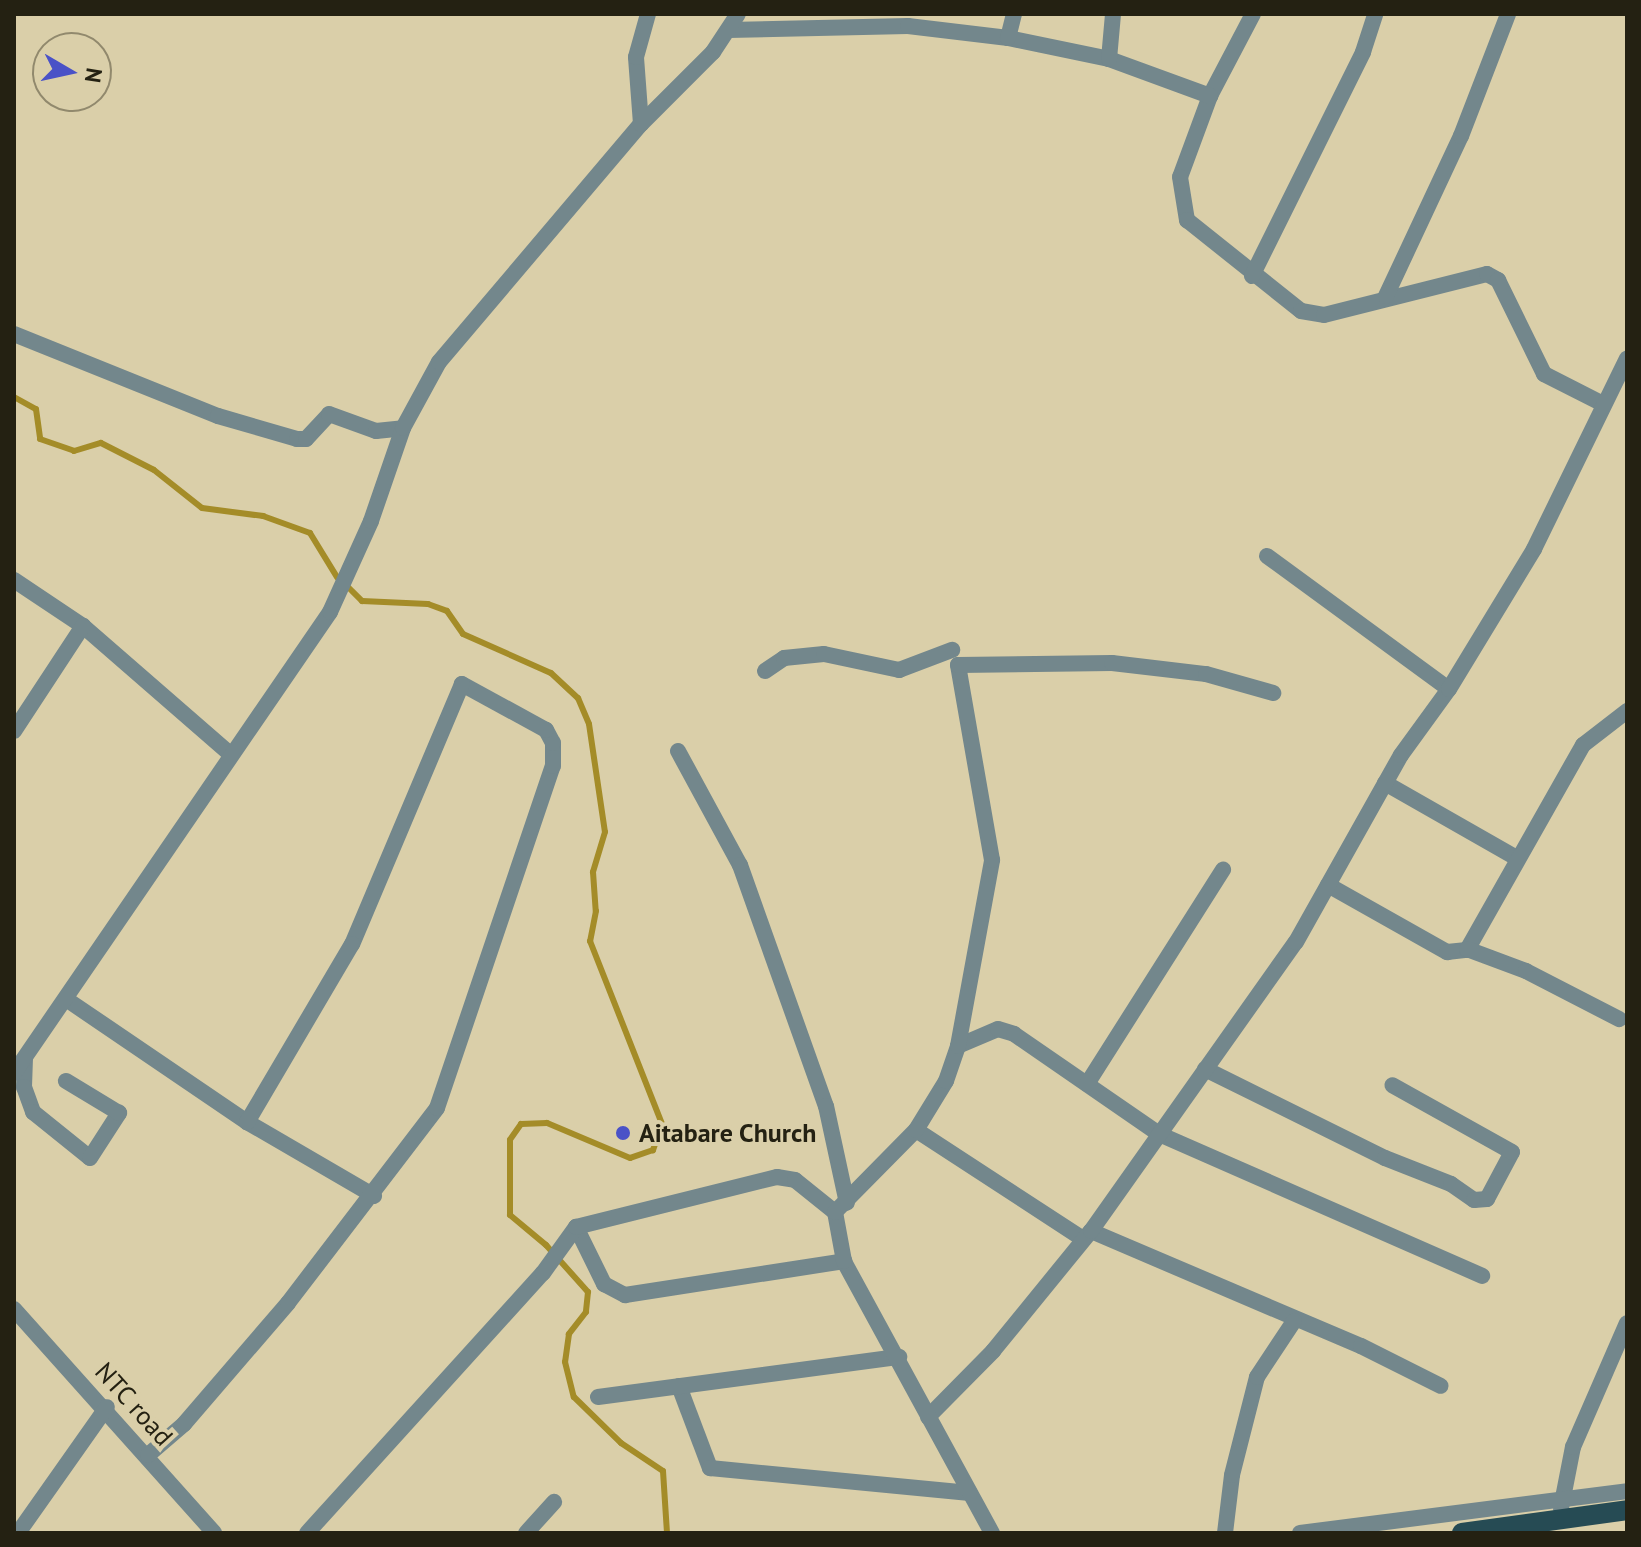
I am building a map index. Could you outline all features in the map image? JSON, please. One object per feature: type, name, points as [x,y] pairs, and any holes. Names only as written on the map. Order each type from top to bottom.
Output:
[{"type":"main road","points":[[1462,1533],[1561,1508],[1627,1510]]},
{"type":"street","points":[[641,124],[636,57],[648,14]]},
{"type":"street","points":[[14,1073],[330,612],[371,521],[403,428],[439,362],[641,124],[728,30],[738,14]]},
{"type":"street","points":[[1008,38],[1014,14]]},
{"type":"street","points":[[1109,59],[1113,14]]},
{"type":"street","points":[[1253,14],[1210,96],[1180,177],[1180,199],[1187,220],[1252,276],[1301,311],[1324,315],[1386,296],[1487,274],[1498,280],[1544,374],[1603,404]]},
{"type":"street","points":[[1252,276],[1363,52],[1375,14]]},
{"type":"street","points":[[1386,296],[1461,136],[1508,14]]},
{"type":"street","points":[[728,30],[908,26],[1008,38],[1109,59],[1210,96]]},
{"type":"street","points":[[14,334],[218,416],[297,439],[306,439],[329,414],[376,431],[403,428]]},
{"type":"street","points":[[928,1417],[993,1351],[1087,1235],[1296,942],[1385,783],[1449,689],[1534,549],[1627,358]]},
{"type":"street","points":[[1267,556],[1449,689]]},
{"type":"street","points":[[14,580],[83,626],[230,754]]},
{"type":"street","points":[[14,731],[83,626]]},
{"type":"street","points":[[765,671],[784,658],[824,654],[899,670],[952,650]]},
{"type":"street","points":[[841,1207],[916,1130],[946,1081],[958,1046],[992,860],[958,665],[1112,663],[1206,674],[1273,693]]},
{"type":"street","points":[[148,1455],[184,1424],[374,1196],[437,1108],[553,766],[553,743],[546,730],[462,684],[352,944],[247,1122]]},
{"type":"street","points":[[1467,949],[1583,745],[1627,711]]},
{"type":"street","points":[[678,751],[740,865],[826,1106],[841,1207],[844,1261],[899,1357],[992,1533]]},
{"type":"street","points":[[1385,783],[1518,859]]},
{"type":"street","points":[[1087,1084],[1223,870]]},
{"type":"street","points":[[1328,885],[1447,952],[1467,949],[1526,971],[1619,1019]]},
{"type":"street","points":[[66,999],[247,1122],[374,1196]]},
{"type":"street","points":[[958,1046],[988,1032],[1007,1031],[1159,1134],[1482,1276]]},
{"type":"street","points":[[25,1057],[24,1087],[33,1112],[90,1158],[119,1113],[66,1081]]},
{"type":"street","points":[[1205,1069],[1385,1158],[1451,1184],[1474,1200],[1487,1199],[1512,1152],[1392,1085]]},
{"type":"street","points":[[916,1130],[1087,1235],[1361,1346],[1441,1386]]},
{"type":"street","points":[[307,1533],[543,1273],[570,1234],[777,1177],[795,1180],[841,1207]]},
{"type":"street","points":[[570,1234],[604,1284],[625,1295],[844,1261]]},
{"type":"street","name":"NTC road","points":[[14,1309],[107,1407],[214,1533]]},
{"type":"street","points":[[1225,1533],[1232,1475],[1257,1377],[1294,1321]]},
{"type":"street","points":[[1561,1508],[1573,1447],[1627,1323]]},
{"type":"street","points":[[598,1397],[899,1357]]},
{"type":"street","points":[[679,1386],[710,1468],[970,1493]]},
{"type":"street","points":[[18,1533],[107,1407]]},
{"type":"street","points":[[1300,1533],[1561,1508],[1627,1491]]},
{"type":"street","points":[[526,1533],[554,1502]]},
{"type":"waterway","points":[[14,397],[36,409],[40,439],[74,451],[101,443],[154,470],[202,508],[263,516],[310,533],[337,577]]},
{"type":"waterway","points":[[348,587],[362,601],[428,604],[447,611],[463,634],[551,673],[578,698],[589,724],[605,832],[593,872],[596,911],[590,941],[662,1124],[653,1150],[630,1158],[547,1123],[521,1124],[510,1140],[510,1215],[546,1245],[588,1292],[586,1312],[569,1334],[565,1362],[574,1397],[621,1443],[663,1471],[667,1533]]},
{"type":"place","name":"Aitabare Church","points":[[623,1133]]}]
